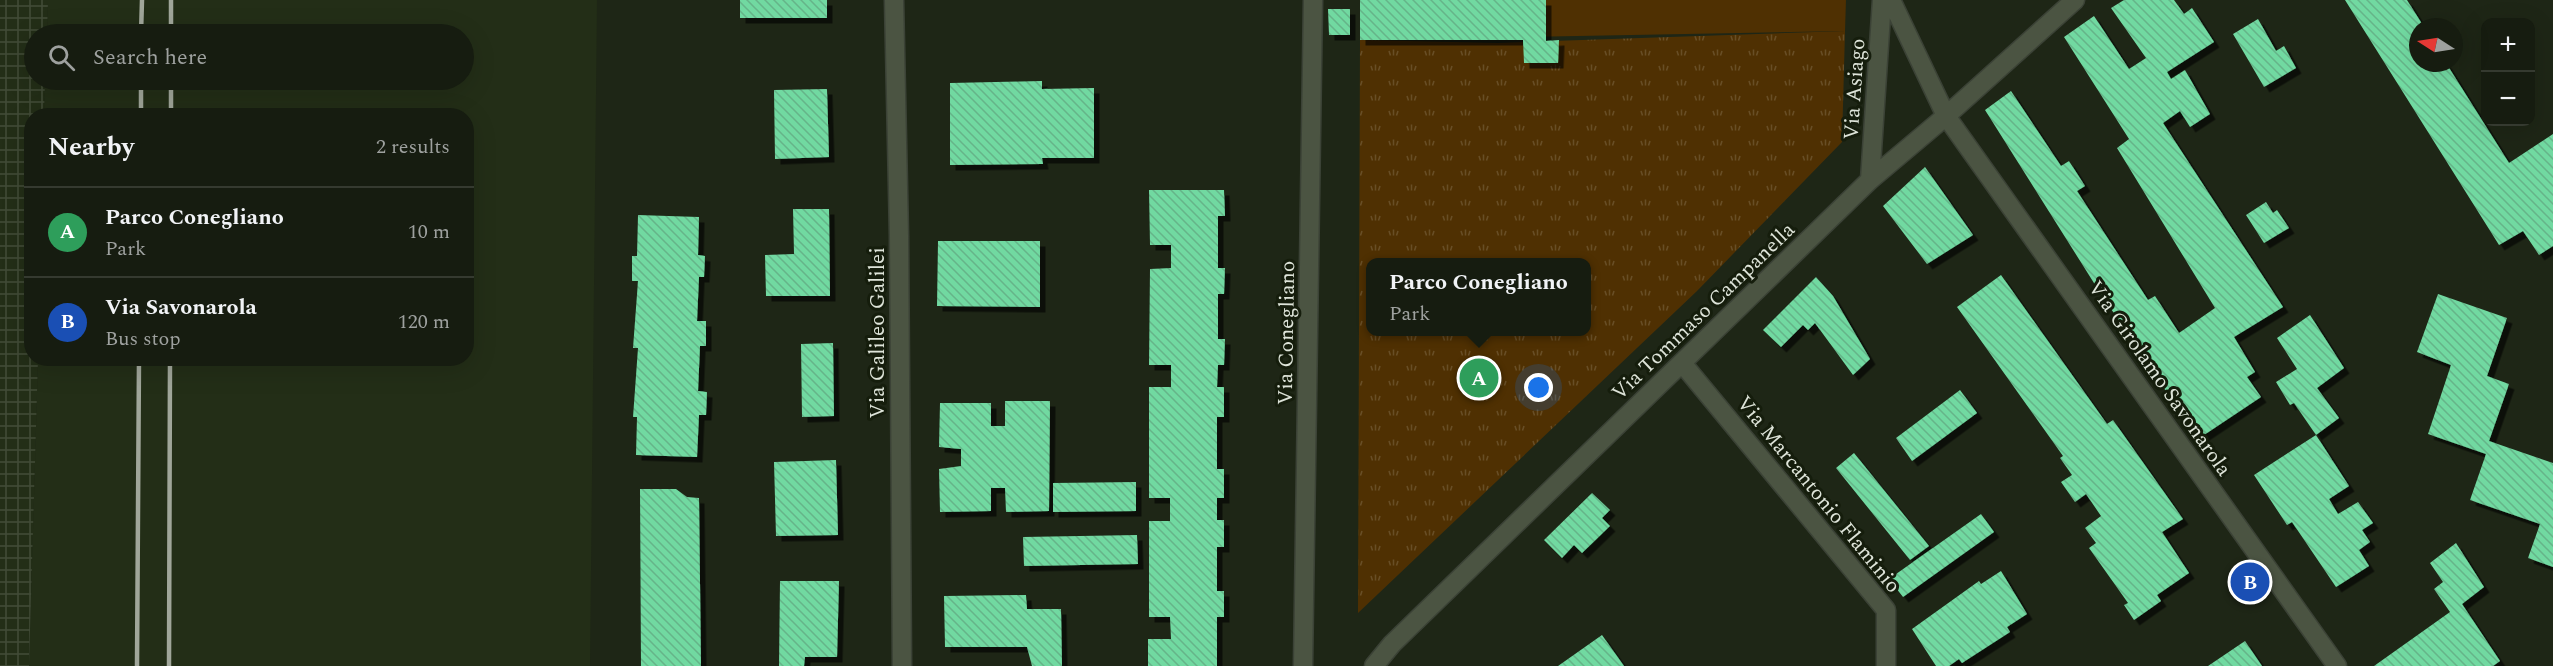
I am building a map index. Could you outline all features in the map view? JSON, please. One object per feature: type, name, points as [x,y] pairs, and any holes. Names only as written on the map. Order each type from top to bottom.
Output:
[{"type":"street","name":"Via Galileo Galilei","points":[[894,0],[899,248],[902,666]]},
{"type":"street","name":"Via Conegliano","points":[[1303,666],[1313,0]]},
{"type":"street","name":"Via Asiago","points":[[1870,180],[1882,0]]},
{"type":"street","points":[[1891,0],[1946,116]]},
{"type":"street","name":"Via Tommaso Campanella","points":[[1374,666],[1392,644],[1870,180],[1946,116],[2075,0]]},
{"type":"street","name":"Via Girolamo Savonarola","points":[[1946,116],[2337,666]]},
{"type":"street","name":"Via Marcantonio Flaminio","points":[[1682,363],[1886,610],[1886,666]]},
{"type":"shaded area","points":[[0,0],[48,0],[47,24],[24,24],[24,90],[45,90],[44,108],[24,108],[24,366],[38,366],[29,666],[0,666]]},
{"type":"shaded area","points":[[48,0],[597,0],[590,666],[29,666],[38,366],[474,366],[474,108],[44,108],[45,90],[474,90],[474,24],[47,24]]},
{"type":"green space","points":[[1360,0],[1846,0],[1845,31],[1360,40]]},
{"type":"green space","points":[[1845,31],[1842,142],[1697,291],[1358,613],[1360,40],[1498,43]]},
{"type":"building","points":[[740,0],[827,0],[827,18],[740,18]]},
{"type":"building","points":[[1360,0],[1546,0],[1546,41],[1559,40],[1558,63],[1524,63],[1523,40],[1360,40]]},
{"type":"building","points":[[2124,0],[2174,0],[2184,14],[2192,8],[2214,42],[2167,72],[2171,79],[2185,70],[2210,114],[2190,127],[2180,111],[2163,123],[2283,307],[2234,337],[2255,372],[2247,377],[2261,397],[2198,439],[2099,291],[1985,110],[2011,91],[2061,166],[2069,161],[2085,186],[2077,191],[2148,300],[2155,296],[2179,333],[2215,308],[2117,148],[2129,139],[2064,37],[2094,16],[2129,69],[2146,58],[2111,8]]},
{"type":"building","points":[[2345,0],[2407,0],[2418,18],[2409,18],[2409,72],[2452,72],[2481,119],[2481,126],[2486,126],[2509,163],[2553,134],[2553,246],[2539,255],[2523,231],[2499,245]]},
{"type":"building","points":[[1328,9],[1350,9],[1350,35],[1329,35]]},
{"type":"building","points":[[2258,19],[2276,51],[2284,46],[2296,68],[2264,87],[2233,34]]},
{"type":"building","points":[[1042,81],[1042,89],[1094,88],[1094,158],[1042,158],[1043,164],[950,165],[950,83]]},
{"type":"building","points":[[827,89],[829,157],[775,159],[774,90]]},
{"type":"building","points":[[1925,167],[1973,235],[1927,264],[1883,206]]},
{"type":"building","points":[[1149,190],[1224,190],[1225,216],[1218,216],[1218,268],[1225,268],[1224,294],[1218,294],[1218,339],[1225,339],[1224,365],[1218,365],[1217,387],[1224,387],[1224,417],[1217,417],[1217,469],[1224,469],[1224,498],[1217,498],[1217,520],[1224,520],[1224,547],[1217,547],[1217,591],[1224,591],[1224,617],[1217,617],[1217,666],[1148,666],[1148,639],[1171,639],[1170,617],[1149,617],[1149,521],[1170,521],[1170,498],[1149,498],[1149,387],[1171,387],[1171,365],[1149,365],[1150,269],[1171,268],[1171,245],[1150,245]]},
{"type":"building","points":[[2266,202],[2273,213],[2277,210],[2289,228],[2264,243],[2246,215]]},
{"type":"building","points":[[793,209],[829,209],[830,296],[766,296],[765,255],[794,254]]},
{"type":"building","points":[[638,215],[699,217],[698,255],[705,256],[704,277],[699,277],[697,321],[706,321],[706,346],[700,346],[698,391],[707,392],[706,415],[699,415],[697,457],[636,455],[637,417],[633,417],[638,348],[633,348],[638,281],[632,281],[632,256],[637,256]]},
{"type":"building","points":[[938,241],[1040,241],[1040,307],[937,306]]},
{"type":"building","points":[[2001,275],[2107,424],[2113,420],[2183,519],[2162,532],[2189,573],[2157,595],[2161,601],[2134,620],[2124,605],[2128,603],[2089,548],[2096,543],[2085,528],[2101,516],[2086,494],[2075,502],[2061,482],[2072,475],[2060,458],[2063,456],[1957,307]]},
{"type":"building","points":[[1816,277],[1833,296],[1870,359],[1853,375],[1815,323],[1808,330],[1803,325],[1781,347],[1763,330]]},
{"type":"building","points":[[2438,294],[2507,318],[2487,376],[2509,384],[2489,441],[2553,463],[2553,567],[2528,558],[2540,524],[2470,500],[2486,454],[2428,434],[2451,365],[2417,352]]},
{"type":"building","points":[[2310,315],[2344,368],[2317,388],[2339,418],[2316,435],[2294,403],[2290,405],[2276,382],[2297,369],[2277,338]]},
{"type":"building","points":[[833,343],[834,416],[802,417],[801,344]]},
{"type":"building","points":[[1960,390],[1977,413],[1912,461],[1896,438]]},
{"type":"building","points":[[1005,401],[1050,401],[1049,511],[1006,512],[1005,488],[991,488],[991,511],[940,512],[939,469],[961,466],[961,449],[939,447],[940,403],[991,403],[991,426],[1005,426]]},
{"type":"building","points":[[2316,435],[2349,486],[2329,499],[2338,514],[2358,502],[2373,523],[2362,530],[2370,542],[2359,550],[2369,566],[2336,587],[2292,522],[2287,525],[2254,475]]},
{"type":"building","points":[[1854,453],[1929,546],[1910,560],[1836,468]]},
{"type":"building","points":[[836,460],[838,535],[776,536],[774,462]]},
{"type":"building","points":[[1136,482],[1136,511],[1053,512],[1053,483]]},
{"type":"building","points":[[640,489],[676,489],[687,497],[699,498],[701,666],[641,666]]},
{"type":"building","points":[[1592,493],[1610,510],[1602,518],[1610,526],[1582,553],[1574,545],[1562,558],[1544,540]]},
{"type":"building","points":[[1981,514],[1994,532],[1903,597],[1889,579]]},
{"type":"building","points":[[1137,535],[1138,564],[1024,566],[1023,537]]},
{"type":"building","points":[[2456,543],[2484,587],[2462,604],[2500,661],[2493,666],[2374,666],[2450,612],[2434,589],[2443,582],[2430,563]]},
{"type":"building","points":[[2001,571],[2027,614],[2007,627],[2010,632],[1962,663],[1959,659],[1949,666],[1936,666],[1912,629],[1979,581],[1981,584]]},
{"type":"building","points":[[780,581],[839,581],[837,657],[805,657],[804,666],[779,666]]},
{"type":"building","points":[[1026,595],[1027,609],[1061,609],[1062,666],[1032,666],[1027,647],[945,647],[944,596]]},
{"type":"building","points":[[1602,635],[1624,666],[1558,666]]},
{"type":"building","points":[[2245,641],[2262,666],[2208,666]]},
{"type":"railway","points":[[141,24],[142,0]]},
{"type":"railway","points":[[171,0],[171,24]]},
{"type":"railway","points":[[141,90],[141,108]]},
{"type":"railway","points":[[171,90],[171,108]]},
{"type":"railway","points":[[137,666],[139,366]]},
{"type":"railway","points":[[169,666],[170,366]]},
{"type":"place","name":"Parco Conegliano","points":[[1479,378]]},
{"type":"place","name":"Via Savonarola","points":[[2250,582]]}]
